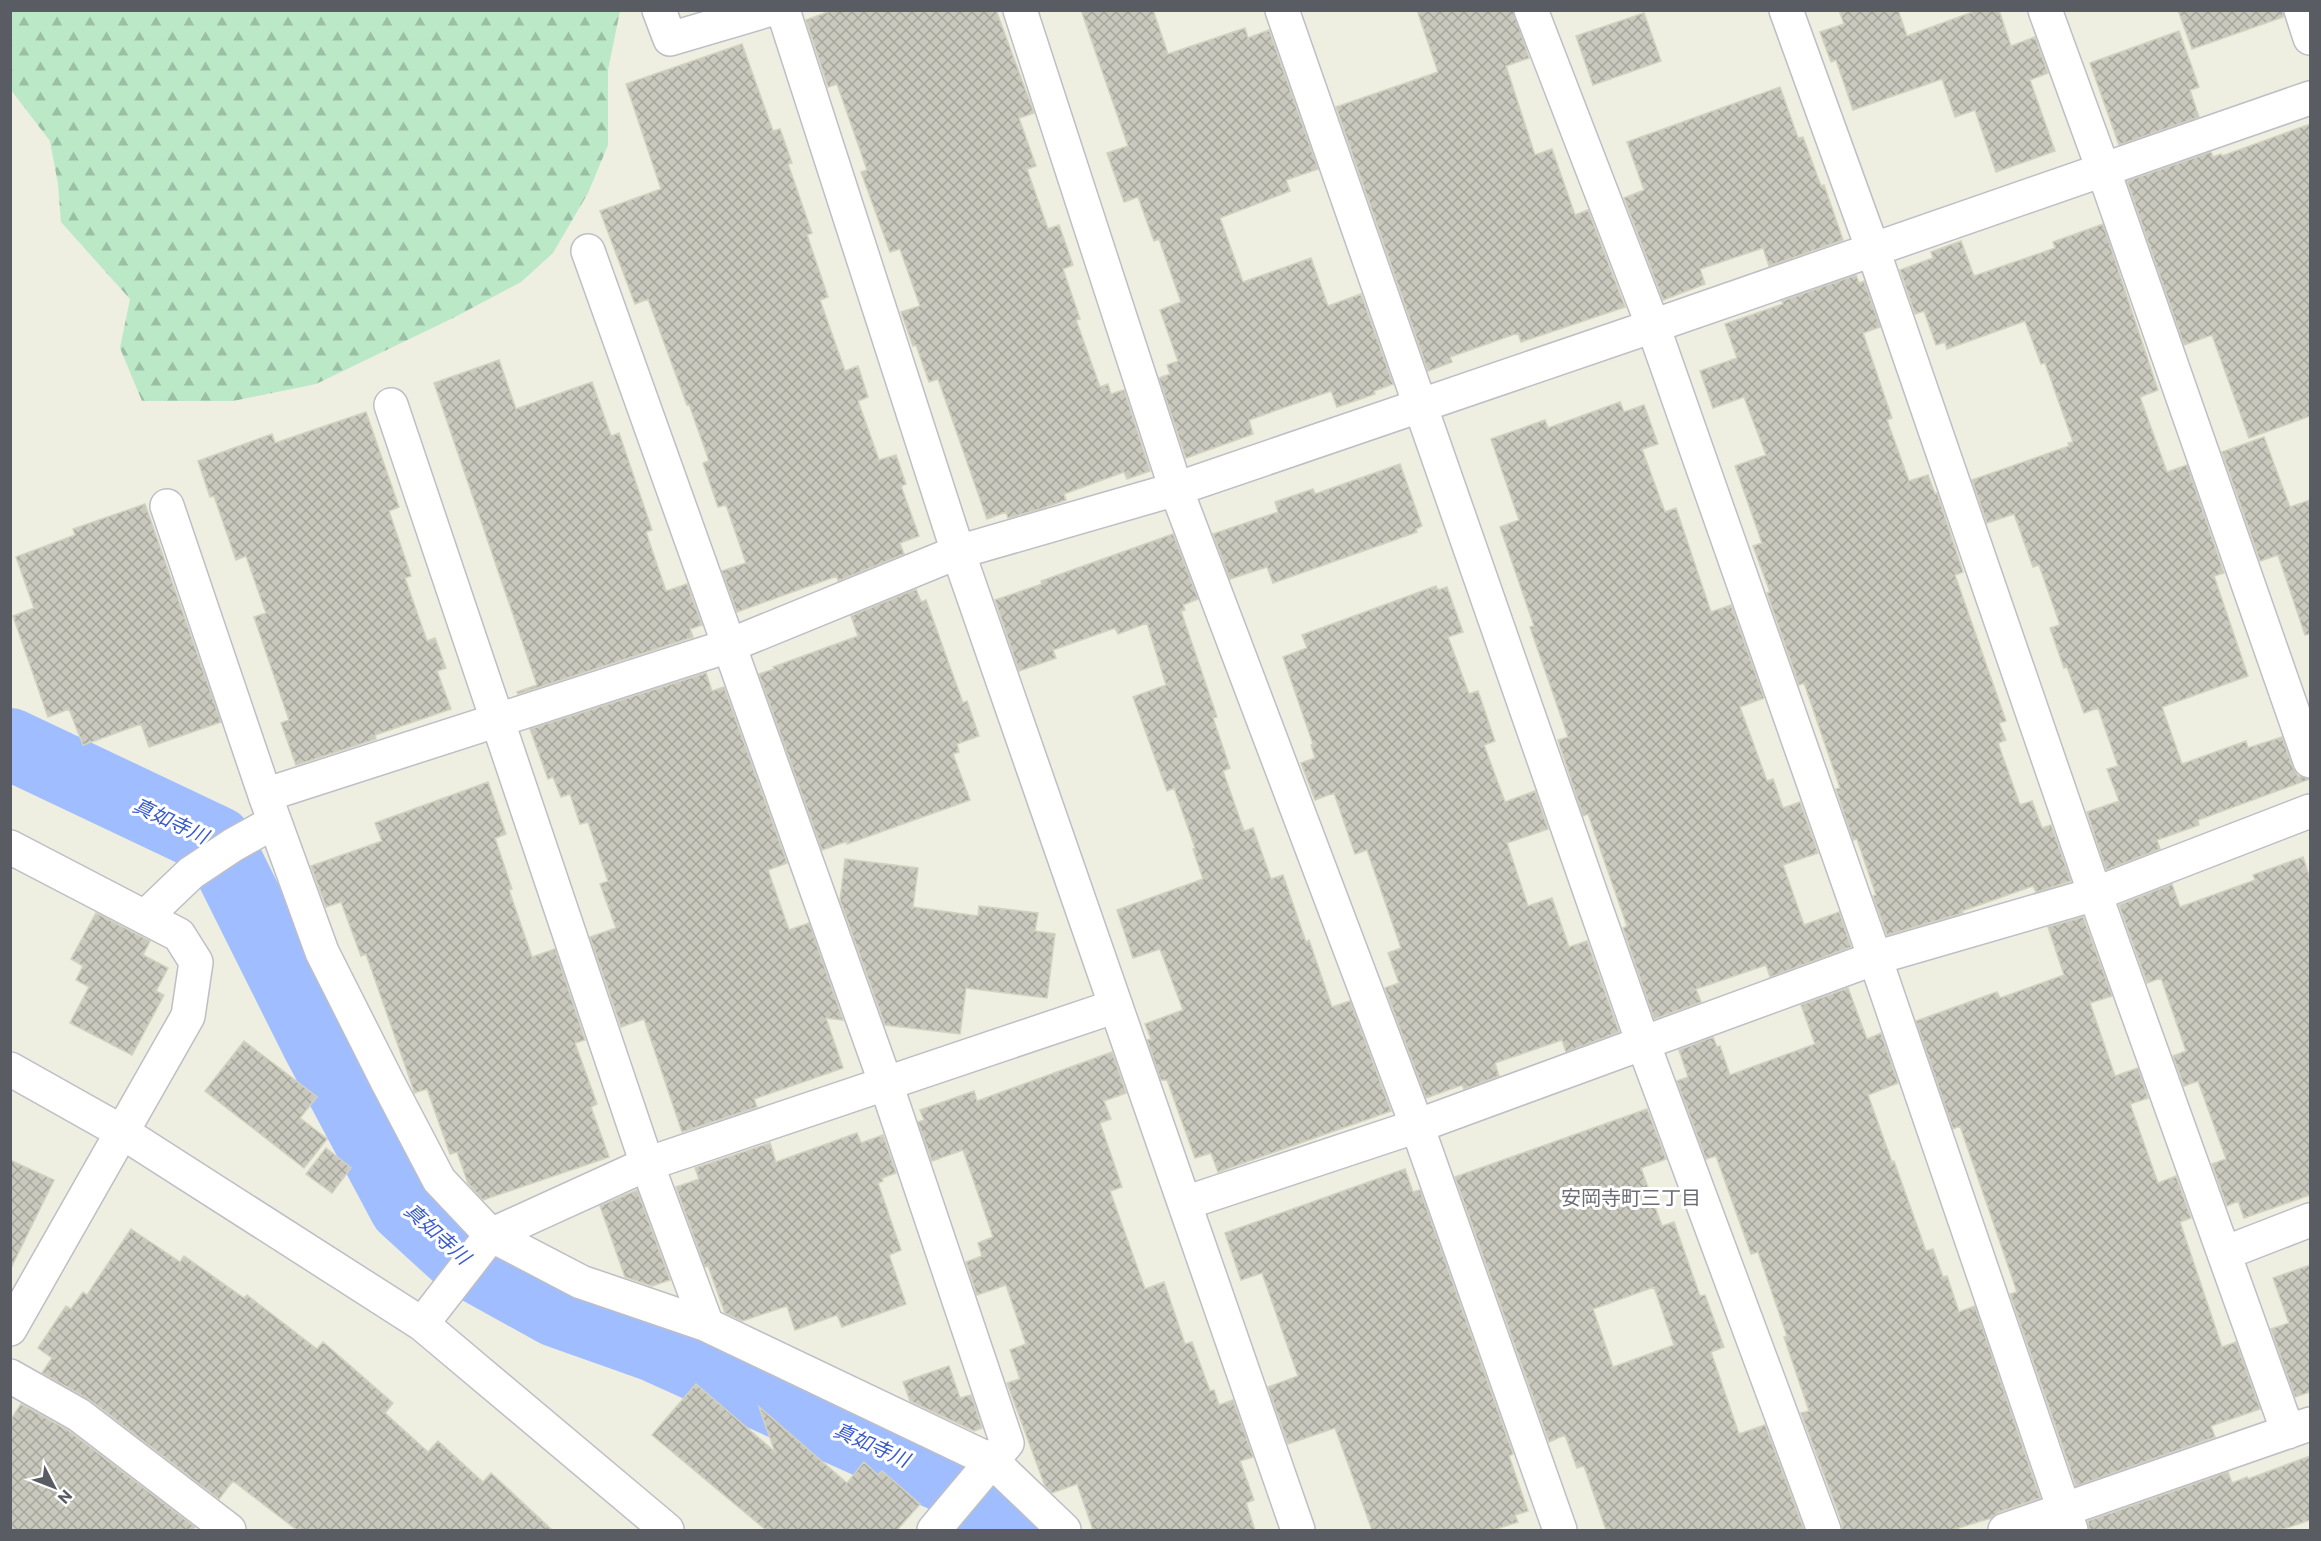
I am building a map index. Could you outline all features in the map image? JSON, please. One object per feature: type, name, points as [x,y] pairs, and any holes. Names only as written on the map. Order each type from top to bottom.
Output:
[{"type":"street","points":[[659,10],[670,39],[768,10]]},
{"type":"street","points":[[783,10],[958,552],[1298,1530]]},
{"type":"street","points":[[1020,10],[1176,489],[1416,1126],[1560,1530]]},
{"type":"street","points":[[1282,10],[1643,1043],[1824,1530]]},
{"type":"street","points":[[1531,10],[1653,326],[1875,958],[2068,1520]]},
{"type":"street","points":[[1786,10],[1873,250],[2095,894],[2225,1253],[2299,1428],[2068,1520],[2005,1530]]},
{"type":"street","points":[[2045,10],[2310,761]]},
{"type":"street","points":[[2301,10],[2310,38]]},
{"type":"street","points":[[145,917],[191,873],[233,845],[269,808],[497,720],[728,646],[958,552],[1176,489],[2310,98]]},
{"type":"street","points":[[588,251],[886,1084],[1007,1443],[934,1530]]},
{"type":"street","points":[[391,405],[646,1164],[707,1325]]},
{"type":"street","points":[[167,506],[269,808],[322,951],[439,1180],[491,1235],[581,1282],[707,1325],[992,1461],[1064,1530]]},
{"type":"street","points":[[1185,1203],[1416,1126],[1875,958],[2095,894],[2310,811]]},
{"type":"street","points":[[10,847],[179,935],[196,962],[188,1016],[10,1329]]},
{"type":"street","points":[[422,1324],[491,1235],[646,1164],[1116,1006]]},
{"type":"street","points":[[10,1069],[122,1132],[422,1324],[667,1530]]},
{"type":"street","points":[[2225,1253],[2310,1220]]},
{"type":"street","points":[[10,1376],[79,1415],[229,1530]]},
{"type":"green space","points":[[10,11],[620,11],[608,70],[608,145],[588,193],[553,253],[521,282],[455,317],[316,384],[233,401],[142,401],[120,348],[130,299],[61,222],[58,184],[50,141],[11,90]]},
{"type":"building","points":[[833,10],[996,10],[1034,113],[1019,118],[1036,166],[1027,169],[1048,229],[1059,225],[1073,265],[1063,269],[1080,319],[1076,320],[1100,387],[1108,384],[1111,394],[1124,390],[1150,471],[1127,479],[1124,472],[1064,494],[1066,500],[1040,509],[1008,518],[1006,512],[987,519],[938,379],[929,382],[916,345],[913,346],[901,312],[920,306],[900,249],[890,252],[861,172],[867,170],[837,84],[828,87],[806,20]]},
{"type":"building","points":[[1081,10],[1153,10],[1168,54],[1245,28],[1248,38],[1269,30],[1318,169],[1286,180],[1290,191],[1220,218],[1243,282],[1311,258],[1328,306],[1361,294],[1393,384],[1374,391],[1375,394],[1337,407],[1331,391],[1249,420],[1253,434],[1186,458],[1159,378],[1170,374],[1167,365],[1178,361],[1160,310],[1181,302],[1159,239],[1154,241],[1138,197],[1124,202],[1107,153],[1128,146]]},
{"type":"building","points":[[1417,10],[1513,10],[1529,58],[1506,66],[1535,155],[1552,149],[1575,215],[1588,210],[1625,307],[1521,342],[1518,333],[1450,357],[1452,362],[1428,371],[1336,107],[1438,72]]},
{"type":"building","points":[[1839,10],[1898,10],[1907,36],[1978,10],[1999,10],[2011,46],[2035,37],[2048,73],[2030,80],[2055,151],[1996,172],[1975,110],[1955,117],[1942,79],[1853,110],[1836,60],[1831,62],[1820,32],[1844,24]]},
{"type":"building","points":[[2178,10],[2283,10],[2283,17],[2192,49]]},
{"type":"building","points":[[1644,13],[1661,61],[1593,85],[1576,36]]},
{"type":"building","points":[[2179,31],[2199,87],[2190,90],[2199,117],[2119,145],[2090,63]]},
{"type":"building","points":[[742,44],[773,131],[780,129],[792,163],[788,164],[812,233],[807,235],[828,297],[820,300],[845,371],[858,366],[868,397],[858,401],[879,460],[896,455],[906,484],[901,486],[919,536],[900,543],[904,554],[838,581],[837,576],[737,612],[722,571],[746,563],[726,505],[718,507],[703,463],[709,461],[648,299],[635,304],[600,211],[661,189],[626,84]]},
{"type":"building","points":[[1780,87],[1798,138],[1803,137],[1821,186],[1824,185],[1843,240],[1769,266],[1763,248],[1700,269],[1705,284],[1663,300],[1624,198],[1644,190],[1627,142]]},
{"type":"building","points":[[2310,124],[2310,416],[2249,438],[2212,335],[2184,345],[2127,181],[2211,152],[2213,157],[2221,154],[2222,156]]},
{"type":"building","points":[[2103,224],[2158,390],[2140,397],[2167,472],[2187,465],[2224,573],[2214,576],[2248,676],[2162,707],[2182,764],[2246,741],[2248,748],[2282,737],[2298,776],[2310,779],[2198,820],[2199,825],[2157,840],[2160,849],[2106,870],[2087,812],[2119,801],[2107,769],[2118,766],[2098,708],[2084,713],[2067,667],[2064,668],[2050,628],[2060,625],[2039,565],[2033,567],[2014,514],[1987,523],[1972,480],[2069,446],[2068,443],[2073,442],[2045,363],[2041,364],[2025,321],[1947,349],[1945,342],[1936,345],[1924,311],[1915,314],[1900,270],[1933,258],[1931,252],[1961,241],[1974,276],[2055,248],[2053,242]]},
{"type":"building","points":[[1856,275],[1859,283],[1864,281],[1880,327],[1863,333],[1892,418],[1887,420],[1909,481],[1928,475],[1935,494],[1937,493],[1963,572],[1955,575],[2006,721],[1999,723],[2006,740],[1998,743],[2020,805],[2032,801],[2042,828],[2051,825],[2071,881],[2036,892],[2033,886],[1962,911],[1963,913],[1887,935],[1857,839],[1853,840],[1836,789],[1840,788],[1804,683],[1799,685],[1753,546],[1762,543],[1735,466],[1766,455],[1744,397],[1713,408],[1700,371],[1737,358],[1725,324]]},
{"type":"building","points":[[499,360],[516,409],[592,382],[611,436],[619,433],[652,530],[646,532],[666,591],[687,584],[702,625],[690,629],[693,637],[518,694],[517,692],[537,685],[434,383]]},
{"type":"building","points":[[1620,402],[1624,412],[1644,405],[1658,444],[1642,449],[1665,512],[1676,508],[1711,612],[1731,605],[1764,698],[1740,707],[1767,781],[1773,779],[1783,808],[1800,802],[1818,853],[1783,865],[1804,925],[1839,912],[1851,947],[1770,977],[1766,965],[1696,989],[1701,1002],[1654,1019],[1623,928],[1627,926],[1588,814],[1583,816],[1558,740],[1568,737],[1530,627],[1534,626],[1500,527],[1519,520],[1491,439],[1545,420],[1548,428]]},
{"type":"building","points":[[366,412],[399,507],[389,511],[411,576],[405,578],[427,641],[435,638],[446,668],[437,671],[451,709],[375,735],[376,739],[296,765],[281,723],[289,720],[254,617],[266,613],[246,556],[236,560],[214,496],[210,497],[198,461],[272,434],[275,443]]},
{"type":"building","points":[[2264,437],[2290,507],[2310,500],[2310,634],[2305,635],[2278,555],[2260,561],[2222,452]]},
{"type":"building","points":[[1400,464],[1422,526],[1416,529],[1417,532],[1273,583],[1267,567],[1230,579],[1213,534],[1278,512],[1275,502],[1313,489],[1315,494]]},
{"type":"building","points":[[145,504],[221,722],[149,747],[141,724],[83,745],[69,709],[48,717],[13,616],[34,608],[16,557],[75,535],[73,529]]},
{"type":"building","points":[[1173,534],[1198,599],[1183,605],[1185,610],[1181,611],[1217,717],[1213,718],[1230,768],[1223,771],[1244,831],[1253,828],[1271,879],[1283,875],[1332,1007],[1350,1001],[1391,1111],[1218,1172],[1211,1153],[1195,1158],[1167,1080],[1161,1080],[1147,1040],[1151,1039],[1145,1024],[1183,1010],[1160,949],[1133,958],[1117,910],[1203,879],[1174,788],[1167,791],[1133,697],[1166,685],[1147,623],[1118,634],[1115,628],[1053,650],[1056,658],[1019,671],[995,600],[1042,584],[1041,581]]},
{"type":"building","points":[[1436,586],[1438,590],[1447,587],[1463,632],[1448,637],[1469,694],[1478,691],[1495,741],[1484,745],[1505,802],[1535,791],[1548,829],[1507,843],[1528,906],[1552,898],[1569,947],[1587,941],[1619,1032],[1566,1052],[1562,1040],[1495,1063],[1499,1076],[1464,1089],[1462,1085],[1426,1098],[1385,988],[1399,983],[1388,953],[1401,948],[1367,850],[1355,854],[1334,793],[1315,800],[1301,763],[1315,758],[1311,745],[1313,744],[1283,657],[1307,648],[1302,635]]},
{"type":"building","points":[[916,589],[921,602],[926,600],[963,703],[967,701],[979,736],[957,744],[959,752],[953,754],[970,800],[847,844],[848,841],[822,850],[759,674],[858,636],[851,616]]},
{"type":"building","points":[[706,673],[712,691],[724,687],[787,863],[768,870],[789,930],[809,923],[843,1020],[826,1018],[843,1068],[754,1099],[757,1107],[682,1132],[644,1019],[621,1027],[590,937],[616,928],[600,884],[608,881],[588,822],[580,824],[570,794],[561,797],[553,777],[548,779],[530,729]]},
{"type":"building","points":[[488,782],[506,834],[495,838],[512,889],[509,890],[532,957],[555,949],[585,1040],[575,1043],[597,1104],[591,1107],[609,1157],[483,1200],[468,1183],[457,1152],[450,1154],[427,1089],[414,1093],[366,954],[361,956],[341,902],[326,907],[311,866],[382,841],[375,823]]},
{"type":"building","points":[[2303,857],[2310,878],[2310,1195],[2244,1218],[2238,1201],[2227,1206],[2212,1164],[2226,1159],[2198,1081],[2184,1086],[2173,1056],[2186,1051],[2161,978],[2147,983],[2119,905],[2172,884],[2180,907],[2255,880],[2253,875]]},
{"type":"building","points":[[845,859],[918,868],[913,907],[978,916],[979,906],[1038,913],[1035,931],[1055,934],[1047,998],[966,988],[960,1034],[885,1025],[840,900]]},
{"type":"building","points":[[96,913],[150,941],[143,955],[168,968],[156,991],[164,995],[132,1055],[70,1023],[89,987],[76,980],[83,966],[71,959]]},
{"type":"building","points":[[2083,917],[2112,996],[2090,1003],[2115,1076],[2138,1068],[2148,1098],[2130,1104],[2158,1183],[2176,1176],[2191,1218],[2180,1222],[2222,1347],[2236,1342],[2260,1409],[2211,1426],[2215,1437],[2076,1486],[2010,1294],[2017,1292],[1991,1216],[1960,1126],[1953,1129],[1916,1021],[1997,992],[2000,998],[2064,975],[2048,927]]},
{"type":"building","points":[[1848,988],[1867,1039],[1881,1033],[1898,1083],[1868,1095],[1892,1162],[1894,1161],[1926,1251],[1933,1249],[1943,1277],[1947,1276],[1959,1312],[1975,1306],[2040,1498],[1999,1512],[1991,1518],[1952,1530],[1842,1530],[1842,1523],[1801,1413],[1809,1411],[1784,1337],[1787,1336],[1758,1252],[1751,1254],[1716,1156],[1706,1159],[1677,1081],[1688,1077],[1679,1050],[1713,1037],[1717,1047],[1720,1046],[1730,1075],[1815,1044],[1801,1005]]},
{"type":"building","points":[[244,1041],[317,1097],[300,1118],[327,1139],[304,1168],[205,1091]]},
{"type":"building","points":[[1112,1052],[1126,1093],[1104,1101],[1111,1119],[1100,1123],[1122,1187],[1110,1191],[1145,1289],[1164,1282],[1185,1344],[1192,1342],[1210,1391],[1214,1390],[1219,1405],[1233,1400],[1253,1457],[1240,1461],[1254,1500],[1246,1503],[1255,1530],[1093,1530],[1077,1484],[1052,1493],[1045,1486],[1007,1383],[1020,1379],[1010,1350],[1026,1344],[1006,1285],[977,1295],[966,1262],[982,1256],[978,1243],[993,1237],[963,1150],[932,1161],[918,1122],[924,1120],[920,1110],[974,1091],[977,1101]]},
{"type":"building","points":[[1647,1109],[1666,1159],[1641,1168],[1662,1226],[1674,1222],[1700,1296],[1705,1295],[1724,1347],[1711,1352],[1739,1434],[1765,1425],[1804,1530],[1606,1530],[1584,1466],[1577,1468],[1565,1435],[1549,1442],[1455,1177]],"holes":[[[1654,1287],[1674,1345],[1613,1367],[1593,1309]]]},
{"type":"building","points":[[857,1133],[861,1143],[883,1135],[896,1173],[882,1178],[883,1181],[878,1183],[901,1250],[889,1255],[906,1304],[842,1327],[837,1315],[795,1330],[787,1306],[742,1321],[725,1313],[708,1266],[705,1267],[676,1187],[699,1179],[695,1168],[770,1143],[776,1162]]},
{"type":"building","points":[[326,1148],[351,1168],[332,1193],[306,1174]]},
{"type":"building","points":[[10,1160],[54,1180],[10,1270]]},
{"type":"building","points":[[1405,1169],[1413,1192],[1420,1190],[1513,1454],[1509,1456],[1528,1511],[1515,1515],[1518,1522],[1493,1530],[1372,1530],[1335,1428],[1288,1444],[1268,1387],[1298,1376],[1262,1273],[1241,1280],[1225,1233]]},
{"type":"building","points":[[637,1190],[670,1280],[652,1286],[625,1277],[600,1206]]},
{"type":"building","points":[[131,1229],[180,1262],[184,1256],[244,1298],[247,1295],[317,1349],[323,1342],[393,1403],[385,1413],[428,1452],[438,1441],[483,1482],[491,1473],[552,1530],[297,1530],[233,1481],[219,1499],[90,1400],[42,1373],[52,1358],[38,1348],[66,1306],[71,1309],[83,1292],[87,1295]]},
{"type":"building","points":[[2310,1265],[2310,1392],[2295,1397],[2271,1329],[2289,1323],[2273,1278]]},
{"type":"building","points":[[949,1366],[960,1398],[971,1395],[982,1428],[974,1431],[910,1401],[903,1382]]},
{"type":"building","points":[[696,1384],[775,1452],[759,1407],[847,1483],[864,1462],[878,1475],[882,1471],[920,1504],[897,1530],[766,1530],[652,1435]]},
{"type":"building","points":[[21,1404],[69,1431],[195,1527],[192,1530],[10,1530],[11,1419]]},
{"type":"building","points":[[2310,1456],[2310,1520],[2281,1530],[2089,1530],[2088,1521],[2228,1472],[2232,1483]]},
{"type":"waterway","name":"真如寺川","points":[[10,744],[217,842],[316,1040],[405,1207],[462,1259],[556,1311],[652,1345],[950,1479],[1004,1530]]},
{"type":"district","name":"安岡寺町三丁目","points":[[1631,1197]]}]
